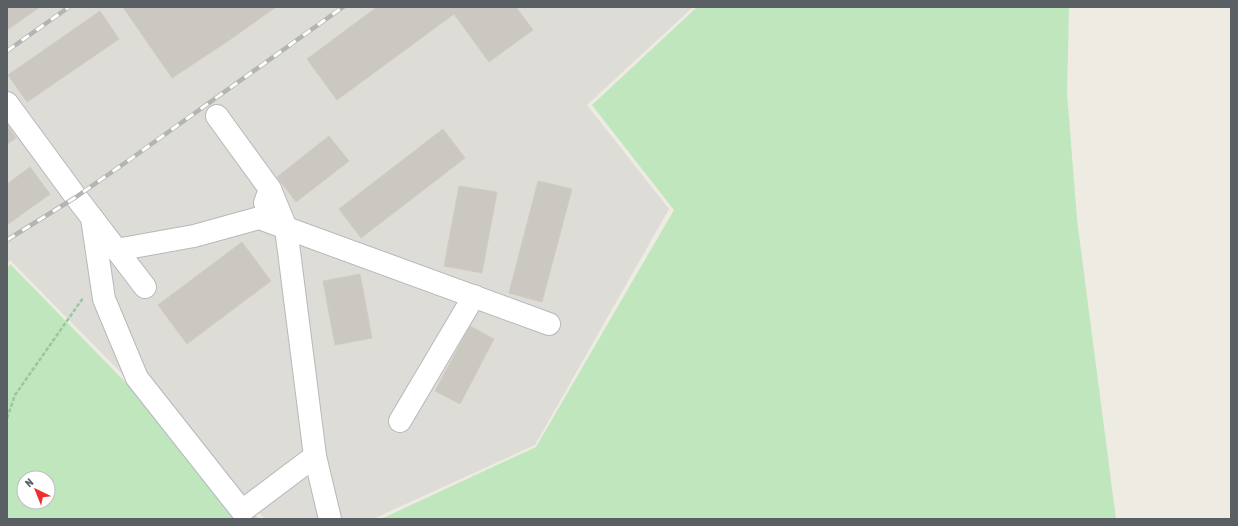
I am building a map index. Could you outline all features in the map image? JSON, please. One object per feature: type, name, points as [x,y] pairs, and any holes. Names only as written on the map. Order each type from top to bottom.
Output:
[{"type":"lane","points":[[7,103],[145,287]]},
{"type":"lane","points":[[217,116],[270,189],[286,228],[315,456],[330,519]]},
{"type":"lane","points":[[260,218],[270,189]]},
{"type":"lane","points":[[92,218],[104,299],[137,378],[242,511],[315,456]]},
{"type":"lane","points":[[116,250],[194,236],[260,218],[549,324]]},
{"type":"lane","points":[[400,421],[474,296]]},
{"type":"path","points":[[7,418],[15,395],[82,300],[101,279]]},
{"type":"shaded area","points":[[7,7],[693,7],[587,105],[669,209],[535,445],[373,519],[265,519],[10,260],[7,264]]},
{"type":"green space","points":[[697,7],[1069,7],[1067,92],[1077,220],[1116,519],[381,519],[536,447],[674,210],[592,105]]},
{"type":"green space","points":[[10,264],[259,519],[7,519],[7,269]]},
{"type":"building","points":[[7,7],[40,7],[7,30]]},
{"type":"building","points":[[123,7],[209,7],[231,39],[172,78]]},
{"type":"building","points":[[209,7],[276,7],[231,39]]},
{"type":"building","points":[[377,7],[516,7],[533,30],[489,62],[454,14],[337,100],[307,59]]},
{"type":"building","points":[[100,11],[119,39],[27,102],[8,75]]},
{"type":"building","points":[[7,125],[16,138],[7,144]]},
{"type":"building","points":[[443,129],[465,158],[361,238],[339,209]]},
{"type":"building","points":[[329,136],[349,161],[296,202],[277,177]]},
{"type":"building","points":[[30,167],[50,194],[7,225],[7,184]]},
{"type":"building","points":[[538,181],[572,189],[542,302],[509,293]]},
{"type":"building","points":[[459,186],[497,192],[482,273],[444,266]]},
{"type":"building","points":[[242,242],[271,281],[187,344],[158,305]]},
{"type":"building","points":[[360,274],[372,338],[335,345],[323,281]]},
{"type":"building","points":[[470,326],[494,339],[460,404],[435,391]]},
{"type":"railway","points":[[7,51],[69,7]]},
{"type":"railway","points":[[7,240],[76,197],[343,7]]}]
